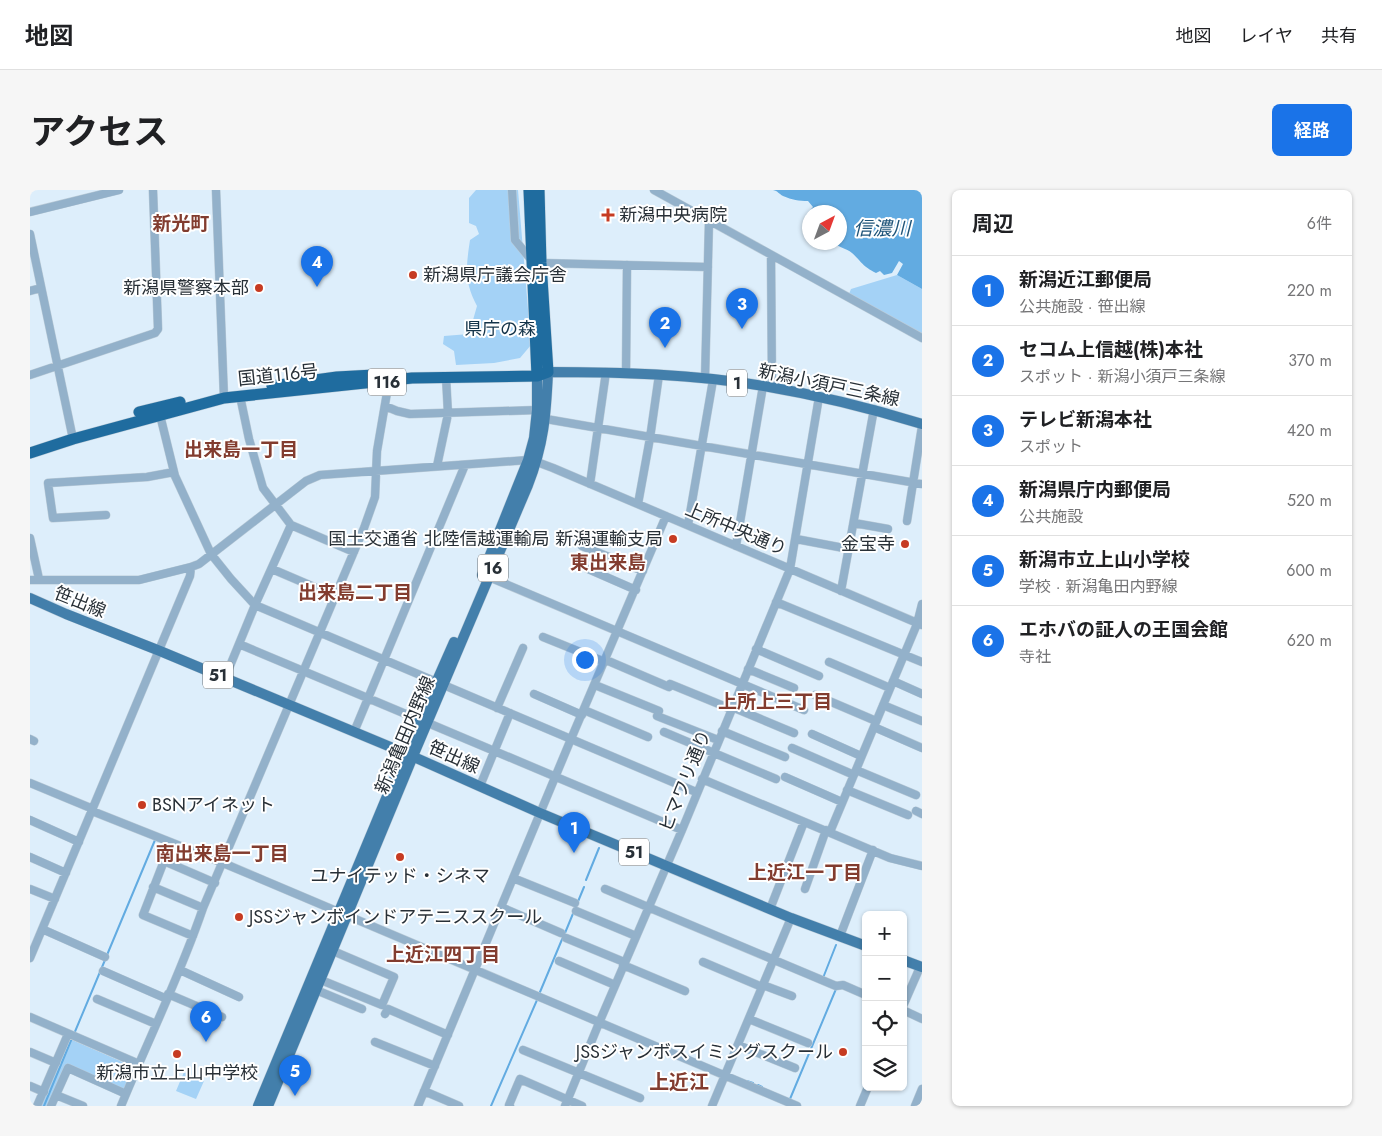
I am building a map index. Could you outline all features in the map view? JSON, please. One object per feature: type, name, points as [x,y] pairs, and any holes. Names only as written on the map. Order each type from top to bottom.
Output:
[{"type":"highway","points":[[529,190],[548,372]]},
{"type":"highway","points":[[537,372],[539,190]]},
{"type":"highway","name":"国道116号","points":[[30,453],[72,436],[154,408],[337,377],[463,370],[548,372]]},
{"type":"highway","name":"国道116号","points":[[30,447],[160,415],[224,395],[240,396],[412,378],[537,372]]},
{"type":"main road","name":"新潟亀田内野線","points":[[440,684],[462,624],[533,461],[537,410],[537,372]]},
{"type":"main road","name":"新潟小須戸三条線","points":[[548,372],[658,374],[767,386],[874,410],[922,425]]},
{"type":"main road","name":"新潟亀田内野線","points":[[258,1106],[343,915],[440,684],[489,577],[533,461],[546,419],[548,372]]},
{"type":"main road","name":"笹出線","points":[[31,601],[160,651],[791,918],[862,944]]},
{"type":"main road","name":"新潟亀田内野線","points":[[268,1106],[333,950],[343,915]]},
{"type":"main road","points":[[907,962],[921,967]]},
{"type":"street","points":[[30,212],[119,190]]},
{"type":"street","points":[[30,375],[156,333],[158,329],[153,190]]},
{"type":"street","points":[[216,190],[224,395]]},
{"type":"street","points":[[512,190],[515,240],[537,262],[708,267]]},
{"type":"street","points":[[654,190],[922,338]]},
{"type":"street","points":[[688,525],[709,379],[709,221]]},
{"type":"street","points":[[30,234],[72,436]]},
{"type":"street","points":[[736,546],[767,386],[771,254]]},
{"type":"street","points":[[626,373],[627,265]]},
{"type":"street","points":[[30,291],[41,288]]},
{"type":"street","points":[[590,484],[606,372]]},
{"type":"street","points":[[638,504],[650,438],[658,374]]},
{"type":"street","points":[[437,466],[448,414],[446,377]]},
{"type":"street","points":[[121,1106],[180,970],[203,908],[354,552],[375,497],[376,451],[389,381]]},
{"type":"street","points":[[240,396],[249,439],[263,488],[291,525],[354,552]]},
{"type":"street","name":"ヒマワリ通り","points":[[566,1103],[790,569],[819,397]]},
{"type":"street","points":[[385,406],[410,414],[537,410]]},
{"type":"street","points":[[841,591],[874,410]]},
{"type":"street","points":[[160,415],[174,472],[211,554],[255,605],[696,792]]},
{"type":"street","points":[[546,419],[650,438],[701,445],[752,456],[918,483]]},
{"type":"street","points":[[907,521],[918,483],[922,425]]},
{"type":"street","points":[[30,580],[140,580],[191,567],[199,564],[306,481],[320,475],[533,461]]},
{"type":"street","name":"上所中央通り","points":[[533,461],[688,525],[920,625]]},
{"type":"street","points":[[354,732],[465,464]]},
{"type":"street","points":[[106,515],[54,518],[48,483],[147,477],[174,472]]},
{"type":"street","points":[[418,1106],[571,738],[636,590],[666,516]]},
{"type":"street","points":[[854,522],[888,529]]},
{"type":"street","points":[[225,678],[291,525]]},
{"type":"street","points":[[30,538],[39,579]]},
{"type":"street","points":[[796,539],[849,550]]},
{"type":"street","points":[[582,546],[644,571]]},
{"type":"street","points":[[30,958],[160,651],[190,576],[191,567]]},
{"type":"street","points":[[272,569],[335,596]]},
{"type":"street","points":[[588,569],[636,590]]},
{"type":"street","points":[[489,577],[804,710]]},
{"type":"street","points":[[776,602],[922,662]]},
{"type":"street","points":[[805,889],[904,655],[920,625],[922,604]]},
{"type":"street","points":[[543,637],[794,733]]},
{"type":"street","points":[[239,644],[682,830]]},
{"type":"street","points":[[497,708],[522,648]]},
{"type":"street","points":[[756,649],[819,676]]},
{"type":"street","points":[[829,662],[922,694]]},
{"type":"street","points":[[748,668],[794,688]]},
{"type":"street","points":[[595,685],[718,740]]},
{"type":"street","points":[[534,694],[648,737]]},
{"type":"street","points":[[815,695],[922,748]]},
{"type":"street","points":[[883,705],[922,721]]},
{"type":"street","points":[[480,786],[510,713]]},
{"type":"street","points":[[722,731],[785,758]]},
{"type":"street","points":[[664,732],[776,779]]},
{"type":"street","points":[[812,734],[862,756]]},
{"type":"street","points":[[792,748],[916,795]]},
{"type":"street","points":[[785,777],[842,802]]},
{"type":"street","points":[[702,779],[890,858],[922,866]]},
{"type":"street","points":[[30,783],[797,1106]]},
{"type":"street","points":[[847,790],[908,815]]},
{"type":"street","points":[[30,820],[79,842]]},
{"type":"street","points":[[770,909],[804,822]]},
{"type":"street","points":[[840,936],[873,850]]},
{"type":"street","points":[[30,857],[66,873]]},
{"type":"street","points":[[193,936],[142,915],[164,861],[215,883]]},
{"type":"street","points":[[513,878],[636,936]]},
{"type":"street","points":[[153,888],[203,908]]},
{"type":"street","points":[[30,889],[55,899]]},
{"type":"street","points":[[605,889],[836,986],[843,985],[862,993]]},
{"type":"street","points":[[501,907],[685,991]]},
{"type":"street","points":[[715,1105],[725,1076],[791,918]]},
{"type":"street","points":[[42,929],[104,957]]},
{"type":"street","points":[[318,985],[382,1005],[394,977],[333,950]]},
{"type":"street","points":[[559,961],[615,985]]},
{"type":"street","points":[[703,962],[792,996]]},
{"type":"street","points":[[906,1001],[921,967]]},
{"type":"street","points":[[180,970],[239,997]]},
{"type":"street","points":[[103,971],[222,1017]]},
{"type":"street","points":[[318,985],[362,1009]]},
{"type":"street","points":[[97,999],[156,1024]]},
{"type":"street","points":[[385,1014],[388,1010],[448,1035]]},
{"type":"street","points":[[907,1010],[922,1018]]},
{"type":"street","points":[[30,1018],[139,1064]]},
{"type":"street","points":[[749,1019],[808,1044]]},
{"type":"street","points":[[37,1106],[56,1063],[72,1036]]},
{"type":"street","points":[[375,1042],[435,1066]]},
{"type":"street","points":[[738,1045],[795,1068]]},
{"type":"street","points":[[523,1050],[640,1098]]},
{"type":"street","points":[[30,1052],[56,1063]]},
{"type":"street","points":[[52,1106],[68,1068],[126,1094]]},
{"type":"street","points":[[510,1106],[520,1079],[566,1103],[582,1106]]},
{"type":"street","points":[[30,1086],[44,1092]]},
{"type":"street","points":[[915,1106],[922,1089]]},
{"type":"street","points":[[424,1091],[459,1106]]},
{"type":"street","points":[[860,1106],[866,1091]]},
{"type":"street","points":[[56,1095],[83,1106]]},
{"type":"green space","name":"県庁の森","points":[[476,190],[518,190],[531,345],[520,358],[494,363],[456,365],[454,351],[443,344],[444,336],[469,334],[477,306],[470,289],[467,274],[470,240],[479,234],[476,226],[469,223],[469,198]]},
{"type":"green space","points":[[897,275],[922,289],[922,335],[849,294],[851,289]]},
{"type":"green space","points":[[70,1039],[134,1067],[126,1090],[66,1065],[48,1106],[41,1106]]},
{"type":"green space","points":[[184,1072],[204,1081],[196,1099],[176,1091]]},
{"type":"water","name":"信濃川","points":[[773,190],[922,190],[922,289],[897,275],[903,264],[899,261],[892,273],[884,275],[880,271],[876,273],[865,266],[847,250],[847,205],[811,205],[808,201],[789,198]]},
{"type":"waterway","points":[[107,955],[155,840]]},
{"type":"waterway","points":[[586,880],[599,848]]},
{"type":"waterway","points":[[565,933],[584,887]]},
{"type":"waterway","points":[[540,992],[563,937]]},
{"type":"waterway","points":[[823,978],[836,945]]},
{"type":"waterway","points":[[74,1034],[105,960]]},
{"type":"waterway","points":[[790,1099],[836,989]]},
{"type":"waterway","points":[[491,1106],[537,1000]]},
{"type":"waterway","points":[[44,1106],[72,1038]]},
{"type":"waterway","points":[[747,1081],[753,1083]]},
{"type":"waterway","points":[[758,1085],[762,1087]]},
{"type":"place","name":"新潟中央病院","points":[[608,215]]},
{"type":"place","name":"新潟県庁議会庁舎","points":[[413,275]]},
{"type":"place","name":"新潟県庁内郵便局","points":[[317,287]]},
{"type":"place","name":"新潟県警察本部","points":[[259,288]]},
{"type":"place","name":"テレビ新潟本社","points":[[742,329]]},
{"type":"place","name":"セコム上信越(株)本社","points":[[665,348]]},
{"type":"place","name":"国土交通省 北陸信越運輸局 新潟運輸支局","points":[[673,539]]},
{"type":"place","name":"金宝寺","points":[[905,544]]},
{"type":"place","name":"BSNアイネット","points":[[142,805]]},
{"type":"place","name":"新潟近江郵便局","points":[[574,853]]},
{"type":"place","name":"ユナイテッド・シネマ","points":[[400,857]]},
{"type":"place","name":"JSSジャンボインドアテニススクール","points":[[239,917]]},
{"type":"place","name":"エホバの証人の王国会館","points":[[206,1042]]},
{"type":"place","name":"JSSジャンボスイミングスクール","points":[[843,1052]]},
{"type":"place","name":"新潟市立上山中学校","points":[[177,1054]]},
{"type":"place","name":"新潟市立上山小学校","points":[[295,1096]]},
{"type":"district","name":"新光町","points":[[181,223]]},
{"type":"district","name":"出来島一丁目","points":[[241,449]]},
{"type":"district","name":"東出来島","points":[[608,562]]},
{"type":"district","name":"出来島二丁目","points":[[355,592]]},
{"type":"district","name":"上所上三丁目","points":[[775,701]]},
{"type":"district","name":"南出来島一丁目","points":[[222,853]]},
{"type":"district","name":"上近江一丁目","points":[[805,872]]},
{"type":"district","name":"上近江四丁目","points":[[443,954]]},
{"type":"district","name":"上近江","points":[[679,1082]]}]
